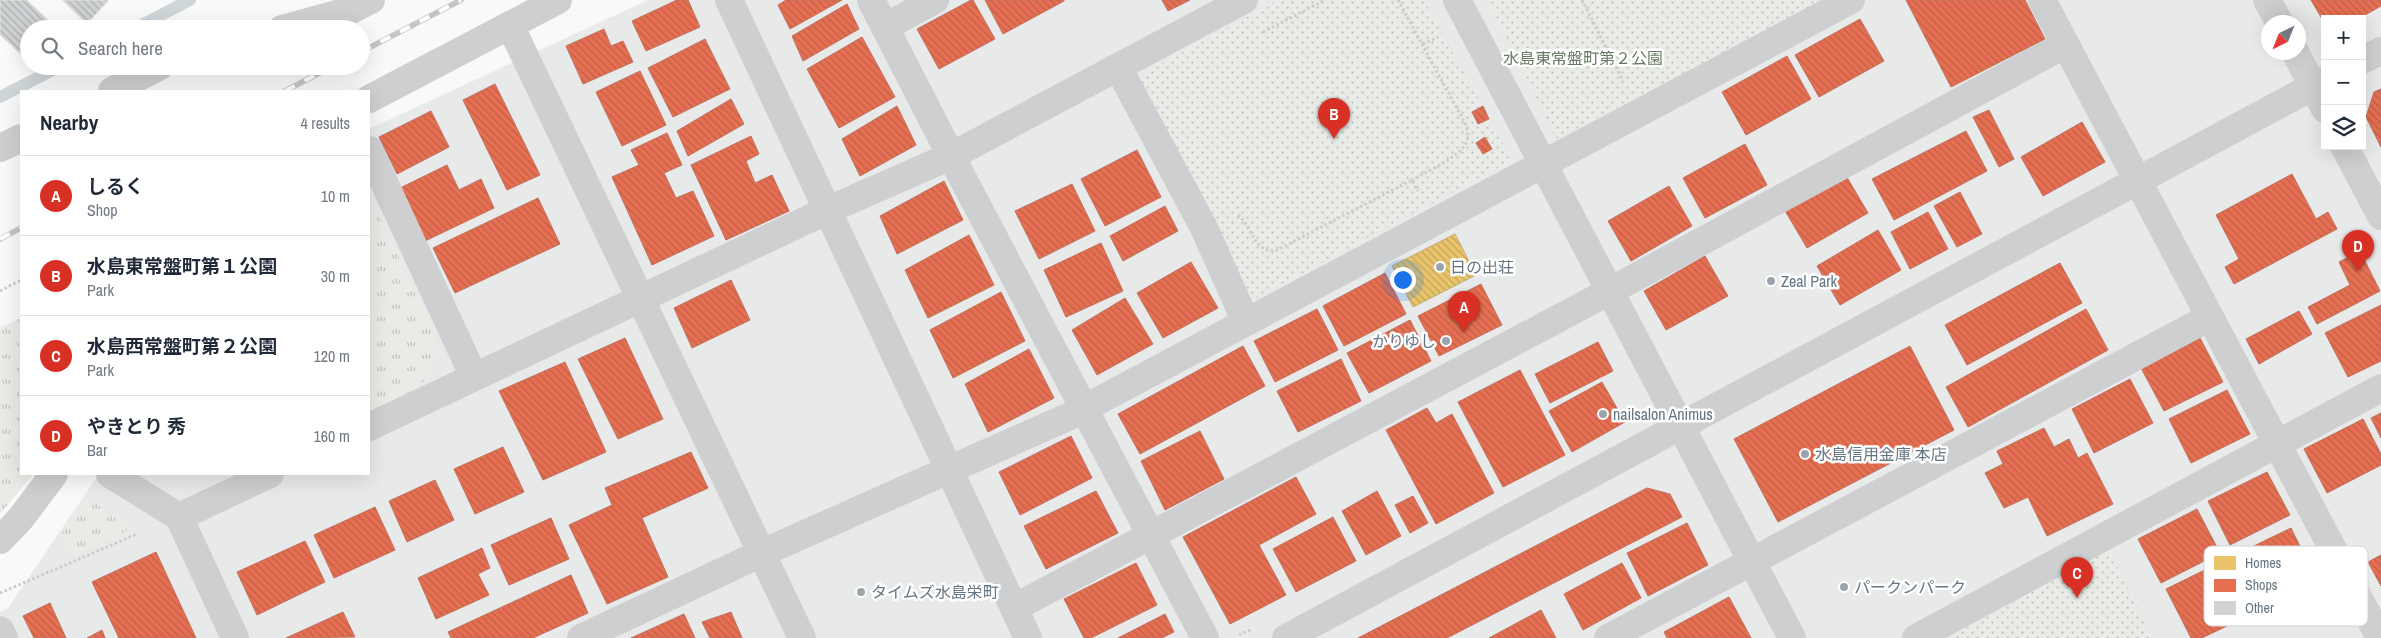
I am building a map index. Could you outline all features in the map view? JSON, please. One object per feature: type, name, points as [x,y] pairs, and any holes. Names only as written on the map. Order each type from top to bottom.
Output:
[{"type":"street","points":[[315,20],[351,10],[371,0]]},
{"type":"street","points":[[370,98],[558,0]]},
{"type":"street","points":[[728,0],[1028,638]]},
{"type":"street","points":[[871,0],[1205,638]]},
{"type":"street","points":[[885,26],[935,0]]},
{"type":"street","points":[[1457,0],[1792,638]]},
{"type":"street","points":[[581,638],[762,553],[950,471],[1084,408],[1852,0]]},
{"type":"street","points":[[2042,0],[2064,45],[2332,546]]},
{"type":"street","points":[[2267,0],[2275,15]]},
{"type":"street","points":[[370,427],[828,210],[951,156],[1242,1]]},
{"type":"street","points":[[510,25],[802,638]]},
{"type":"street","points":[[1014,608],[1610,291],[2064,45]]},
{"type":"street","points":[[2366,58],[2381,51]]},
{"type":"street","points":[[1286,638],[2137,181],[2321,92],[2300,60]]},
{"type":"street","points":[[1118,67],[1204,228],[1246,322]]},
{"type":"street","points":[[114,90],[143,75]]},
{"type":"street","points":[[0,148],[20,138]]},
{"type":"street","points":[[2346,150],[2381,216]]},
{"type":"street","points":[[370,152],[474,377]]},
{"type":"street","points":[[1608,638],[2210,317]]},
{"type":"street","points":[[1916,638],[2381,388]]},
{"type":"street","points":[[0,540],[21,518],[53,475]]},
{"type":"street","points":[[112,475],[180,517],[235,638]]},
{"type":"street","points":[[180,517],[268,475]]},
{"type":"street","points":[[2368,615],[2380,638]]},
{"type":"street","points":[[0,630],[4,638]]},
{"type":"path","points":[[1242,1],[1256,31],[1262,33],[1325,0]]},
{"type":"path","points":[[1204,228],[1235,213],[1240,216],[1262,249],[1281,250],[1454,156],[1466,142],[1468,135],[1466,125],[1398,0]]},
{"type":"path","points":[[1582,0],[1640,113]]},
{"type":"path","points":[[1412,180],[1434,222]]},
{"type":"path","points":[[0,291],[20,281]]},
{"type":"path","points":[[0,593],[180,517]]},
{"type":"shaded area","points":[[648,0],[2381,0],[2381,638],[0,638],[0,612],[8,608],[98,475],[370,475],[370,129]]},
{"type":"green space","points":[[1278,0],[1424,0],[1512,160],[1253,300],[1135,78]]},
{"type":"green space","name":"水島東常盤町第２公園","points":[[1488,0],[1816,0],[1818,4],[1556,139]]},
{"type":"green space","points":[[370,196],[438,341],[432,370],[416,392],[370,412]]},
{"type":"green space","points":[[20,318],[20,475],[32,475],[0,514],[0,328]]},
{"type":"green space","points":[[87,498],[132,528],[74,556],[62,534]]},
{"type":"green space","points":[[2109,550],[2152,638],[1948,638]]},
{"type":"building: Homes","points":[[1455,234],[1476,275],[1413,307],[1392,266]]},
{"type":"building: Shops","points":[[677,0],[688,0],[700,27],[646,51],[632,21]]},
{"type":"building: Shops","points":[[786,0],[842,0],[790,29],[778,5]]},
{"type":"building: Shops","points":[[973,0],[995,39],[939,69],[917,29]]},
{"type":"building: Shops","points":[[985,0],[1064,0],[1064,1],[1003,34]]},
{"type":"building: Shops","points":[[1162,0],[1190,0],[1168,11]]},
{"type":"building: Shops","points":[[1906,0],[2025,0],[2045,39],[1951,87]]},
{"type":"building: Shops","points":[[2311,0],[2381,0],[2381,6],[2365,15],[2321,15],[2321,17]]},
{"type":"building: Shops","points":[[847,4],[859,29],[803,61],[792,36]]},
{"type":"building: Shops","points":[[1860,19],[1884,61],[1819,97],[1795,55]]},
{"type":"building: Shops","points":[[604,29],[611,46],[623,41],[633,62],[583,84],[566,46]]},
{"type":"building: Shops","points":[[862,37],[895,97],[839,128],[807,69]]},
{"type":"building: Shops","points":[[705,39],[730,89],[673,117],[648,68]]},
{"type":"building: Shops","points":[[1787,56],[1811,99],[1746,135],[1722,92]]},
{"type":"building: Shops","points":[[640,71],[666,125],[622,146],[596,92]]},
{"type":"building: Shops","points":[[495,84],[540,175],[507,190],[463,100]]},
{"type":"building: Shops","points":[[2381,89],[2381,147],[2366,117],[2374,92]]},
{"type":"building: Shops","points":[[731,99],[744,124],[688,156],[677,131]]},
{"type":"building: Shops","points":[[897,106],[916,145],[860,176],[842,139]]},
{"type":"building: Shops","points":[[1483,106],[1489,119],[1478,124],[1472,112]]},
{"type":"building: Shops","points":[[1989,110],[2014,159],[1999,167],[1973,117]]},
{"type":"building: Shops","points":[[431,111],[449,147],[397,174],[379,137]]},
{"type":"building: Shops","points":[[2082,122],[2105,162],[2043,196],[2021,157]]},
{"type":"building: Shops","points":[[1966,131],[1987,171],[1894,220],[1872,179]]},
{"type":"building: Shops","points":[[667,133],[682,165],[664,173],[676,198],[693,191],[714,236],[652,265],[612,177],[639,165],[631,150]]},
{"type":"building: Shops","points":[[751,136],[759,154],[746,161],[755,183],[772,175],[789,211],[726,240],[691,165]]},
{"type":"building: Shops","points":[[1485,137],[1492,149],[1483,154],[1476,143]]},
{"type":"building: Shops","points":[[1745,144],[1767,185],[1705,218],[1683,178]]},
{"type":"building: Shops","points":[[1137,150],[1161,197],[1105,226],[1081,179]]},
{"type":"building: Shops","points":[[447,165],[459,190],[481,179],[494,208],[425,241],[400,188]]},
{"type":"building: Shops","points":[[1845,174],[1868,213],[1807,248],[1784,209]]},
{"type":"building: Shops","points":[[2292,174],[2316,219],[2328,212],[2337,229],[2234,284],[2225,267],[2239,259],[2216,215]]},
{"type":"building: Shops","points":[[944,181],[963,220],[897,254],[880,216]]},
{"type":"building: Shops","points":[[1072,184],[1095,231],[1039,259],[1015,211]]},
{"type":"building: Shops","points":[[1669,186],[1692,226],[1631,261],[1608,221]]},
{"type":"building: Shops","points":[[1960,192],[1982,234],[1957,247],[1934,206]]},
{"type":"building: Shops","points":[[538,198],[560,244],[455,293],[433,248]]},
{"type":"building: Shops","points":[[1165,206],[1178,231],[1123,261],[1110,236]]},
{"type":"building: Shops","points":[[1928,212],[1948,249],[1910,269],[1891,232]]},
{"type":"building: Shops","points":[[1878,230],[1901,270],[1840,305],[1817,266]]},
{"type":"building: Shops","points":[[969,235],[994,285],[928,318],[905,270]]},
{"type":"building: Shops","points":[[1101,243],[1123,291],[1066,317],[1044,270]]},
{"type":"building: Shops","points":[[2360,251],[2380,291],[2317,324],[2308,307],[2350,285],[2339,262]]},
{"type":"building: Shops","points":[[1705,256],[1728,296],[1666,330],[1644,291]]},
{"type":"building: Shops","points":[[1191,262],[1218,308],[1163,338],[1137,293]]},
{"type":"building: Shops","points":[[2060,263],[2082,303],[1967,365],[1945,325]]},
{"type":"building: Shops","points":[[1385,273],[1406,314],[1344,346],[1323,306]]},
{"type":"building: Shops","points":[[731,280],[750,320],[692,348],[674,308]]},
{"type":"building: Shops","points":[[1481,284],[1502,325],[1439,356],[1418,316]]},
{"type":"building: Shops","points":[[1001,292],[1025,341],[953,378],[930,330]]},
{"type":"building: Shops","points":[[1125,298],[1153,344],[1097,375],[1072,330]]},
{"type":"building: Shops","points":[[2381,305],[2381,361],[2348,377],[2325,333]]},
{"type":"building: Shops","points":[[1317,309],[1338,350],[1275,382],[1254,341]]},
{"type":"building: Shops","points":[[2086,309],[2108,350],[1968,427],[1946,387]]},
{"type":"building: Shops","points":[[2299,311],[2312,334],[2259,364],[2246,339]]},
{"type":"building: Shops","points":[[1410,320],[1431,361],[1369,393],[1347,353]]},
{"type":"building: Shops","points":[[625,338],[663,419],[618,439],[578,359]]},
{"type":"building: Shops","points":[[2200,338],[2223,382],[2164,411],[2141,368]]},
{"type":"building: Shops","points":[[1598,342],[1613,371],[1550,403],[1535,374]]},
{"type":"building: Shops","points":[[1243,346],[1265,386],[1140,454],[1118,414]]},
{"type":"building: Shops","points":[[1910,346],[1954,430],[1778,522],[1734,439]]},
{"type":"building: Shops","points":[[1029,349],[1054,398],[988,432],[965,384]]},
{"type":"building: Shops","points":[[1341,359],[1361,401],[1298,432],[1277,391]]},
{"type":"building: Shops","points":[[565,362],[606,452],[543,480],[499,391]]},
{"type":"building: Shops","points":[[1520,370],[1565,455],[1503,487],[1458,402]]},
{"type":"building: Shops","points":[[2130,379],[2153,423],[2094,453],[2072,409]]},
{"type":"building: Shops","points":[[1602,382],[1625,422],[1572,452],[1549,411]]},
{"type":"building: Shops","points":[[2227,390],[2250,434],[2191,463],[2169,419]]},
{"type":"building: Shops","points":[[1427,408],[1436,423],[1452,414],[1494,493],[1436,524],[1386,430]]},
{"type":"building: Shops","points":[[2381,413],[2381,438],[2371,418]]},
{"type":"building: Shops","points":[[2363,419],[2381,454],[2381,465],[2327,493],[2304,449]]},
{"type":"building: Shops","points":[[2044,428],[2054,447],[2069,439],[2078,458],[2087,453],[2113,504],[2047,536],[2028,497],[2004,508],[1985,473],[2003,464],[1997,451]]},
{"type":"building: Shops","points":[[1200,431],[1224,479],[1165,510],[1141,461]]},
{"type":"building: Shops","points":[[1071,436],[1092,478],[1020,515],[999,472]]},
{"type":"building: Shops","points":[[503,447],[524,492],[475,514],[454,469]]},
{"type":"building: Shops","points":[[691,452],[708,488],[642,518],[668,577],[607,604],[569,525],[612,505],[605,488]]},
{"type":"building: Shops","points":[[2267,472],[2290,515],[2230,545],[2208,501]]},
{"type":"building: Shops","points":[[1296,477],[1316,514],[1259,545],[1286,595],[1230,624],[1183,537]]},
{"type":"building: Shops","points":[[435,480],[454,520],[407,542],[389,501]]},
{"type":"building: Shops","points":[[1647,488],[1670,494],[1682,517],[1447,638],[1358,638]]},
{"type":"building: Shops","points":[[1096,491],[1118,533],[1046,569],[1024,526]]},
{"type":"building: Shops","points":[[1377,491],[1401,536],[1366,555],[1342,511]]},
{"type":"building: Shops","points":[[1413,496],[1428,523],[1410,533],[1395,505]]},
{"type":"building: Shops","points":[[375,507],[395,550],[334,578],[314,535]]},
{"type":"building: Shops","points":[[2197,509],[2216,546],[2204,546],[2204,561],[2161,583],[2138,539]]},
{"type":"building: Shops","points":[[1333,517],[1356,561],[1296,592],[1273,549]]},
{"type":"building: Shops","points":[[551,518],[569,559],[509,585],[491,545]]},
{"type":"building: Shops","points":[[1687,523],[1708,565],[1648,596],[1627,553]]},
{"type":"building: Shops","points":[[2291,528],[2300,546],[2254,546]]},
{"type":"building: Shops","points":[[305,541],[325,582],[257,615],[237,572]]},
{"type":"building: Shops","points":[[482,548],[490,568],[478,574],[489,595],[436,619],[418,578]]},
{"type":"building: Shops","points":[[156,552],[196,638],[119,638],[92,582]]},
{"type":"building: Shops","points":[[2381,555],[2381,586],[2368,562]]},
{"type":"building: Shops","points":[[1136,563],[1157,605],[1091,638],[1084,638],[1064,599]]},
{"type":"building: Shops","points":[[1622,563],[1641,598],[1583,630],[1564,594]]},
{"type":"building: Shops","points":[[2204,570],[2204,626],[2227,626],[2202,638],[2191,638],[2166,589]]},
{"type":"building: Shops","points":[[571,575],[588,613],[533,638],[451,638],[448,632]]},
{"type":"building: Shops","points":[[1729,597],[1751,638],[1667,638],[1664,632]]},
{"type":"building: Shops","points":[[50,603],[66,638],[34,638],[23,616]]},
{"type":"building: Shops","points":[[1541,610],[1556,638],[1489,638]]},
{"type":"building: Shops","points":[[343,612],[355,637],[286,638]]},
{"type":"building: Shops","points":[[731,612],[742,638],[710,638],[702,622]]},
{"type":"building: Shops","points":[[684,614],[695,638],[631,638]]},
{"type":"building: Shops","points":[[1165,614],[1174,632],[1162,638],[1118,638]]},
{"type":"building: Shops","points":[[102,630],[105,638],[87,638]]},
{"type":"building: Other","points":[[0,0],[27,0],[48,20],[20,20],[20,54],[0,35]]},
{"type":"building: Other","points":[[62,0],[109,0],[91,20],[83,20]]},
{"type":"waterway","points":[[151,20],[190,0]]},
{"type":"waterway","points":[[0,97],[43,75]]},
{"type":"railway","points":[[370,47],[461,0]]},
{"type":"railway","points":[[287,90],[316,75]]},
{"type":"railway","points":[[0,239],[20,229]]},
{"type":"place","name":"水島東常盤町第１公園","points":[[1334,139]]},
{"type":"place","name":"日の出荘","points":[[1440,267]]},
{"type":"place","name":"やきとり 秀","points":[[2358,271]]},
{"type":"place","name":"Zeal Park","points":[[1771,281]]},
{"type":"place","name":"しるく","points":[[1464,332]]},
{"type":"place","name":"かりゆし","points":[[1446,341]]},
{"type":"place","name":"nailsalon Animus","points":[[1603,414]]},
{"type":"place","name":"水島信用金庫 本店","points":[[1805,454]]},
{"type":"place","name":"パークンパーク","points":[[1844,587]]},
{"type":"place","name":"タイムズ水島栄町","points":[[861,592]]},
{"type":"place","name":"水島西常盤町第２公園","points":[[2077,598]]}]
